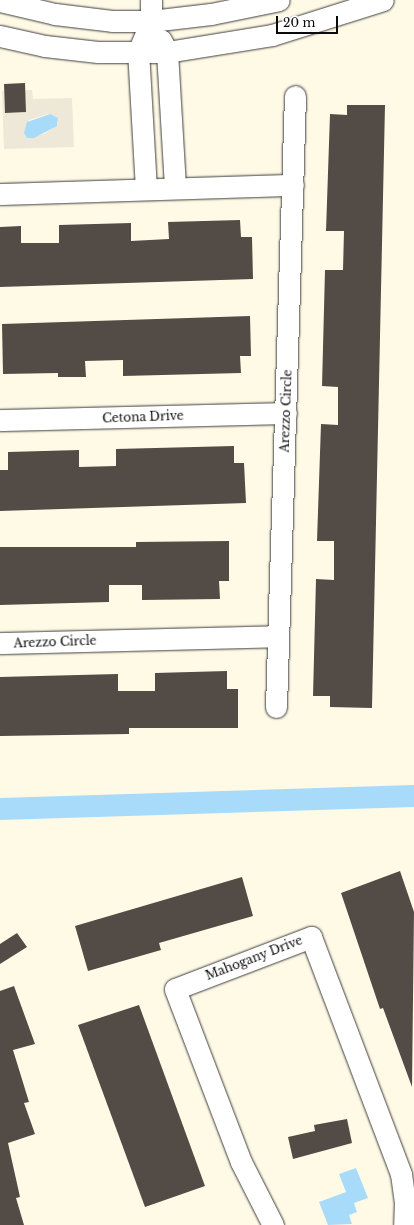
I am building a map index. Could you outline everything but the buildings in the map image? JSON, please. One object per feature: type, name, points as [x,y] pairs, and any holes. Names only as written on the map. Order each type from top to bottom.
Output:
[{"type":"street","points":[[146,189],[138,52],[151,21],[151,0]]},
{"type":"street","points":[[0,1],[55,14],[112,21],[151,21],[212,14],[279,0]]},
{"type":"street","points":[[0,36],[45,46],[98,52],[167,52],[272,35],[383,0]]},
{"type":"street","points":[[151,21],[167,52],[175,188]]},
{"type":"street","name":"Arezzo Circle","points":[[276,707],[277,636],[286,413],[295,96]]},
{"type":"street","points":[[142,131],[172,128]]},
{"type":"street","points":[[0,194],[293,185]]},
{"type":"street","name":"Cetona Drive","points":[[0,420],[286,413]]},
{"type":"street","name":"Arezzo Circle","points":[[0,643],[277,636]]},
{"type":"street","name":"Mahogany Drive","points":[[273,1225],[241,1162],[175,989],[311,937],[401,1174],[405,1201],[404,1225]]},
{"type":"shaded area","points":[[25,90],[32,90],[33,99],[72,98],[74,147],[4,149],[2,91],[4,91],[5,113],[26,112]],"holes":[[[48,114],[58,118],[58,125],[44,134],[28,138],[25,130],[29,120]]]},
{"type":"water","points":[[50,114],[58,118],[57,126],[34,138],[27,138],[24,133],[27,122]]},
{"type":"water","points":[[356,1168],[368,1198],[354,1203],[357,1212],[349,1215],[352,1224],[328,1225],[319,1202],[346,1192],[339,1174]]},
{"type":"waterway","points":[[0,809],[414,796]]}]
